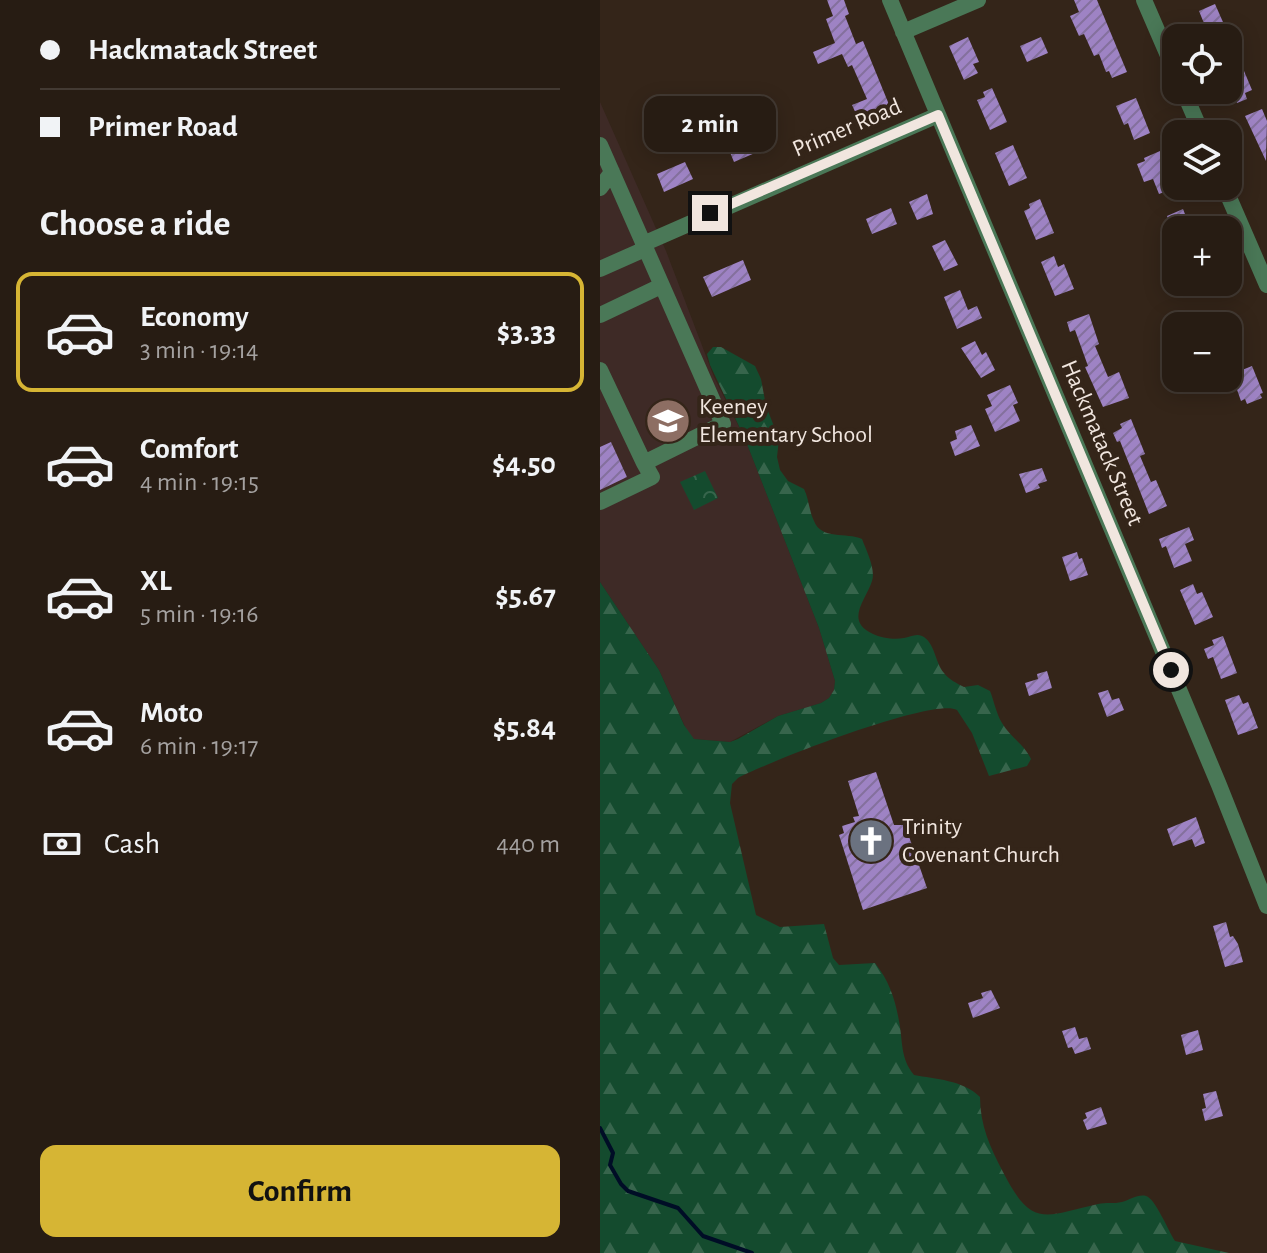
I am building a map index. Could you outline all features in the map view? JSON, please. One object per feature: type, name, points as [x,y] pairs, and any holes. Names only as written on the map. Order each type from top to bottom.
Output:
[{"type":"street","name":"Hackmatack Street","points":[[890,0],[1267,906]]},
{"type":"street","points":[[903,32],[978,0]]},
{"type":"street","points":[[1144,0],[1162,42]]},
{"type":"street","name":"Primer Road","points":[[600,269],[938,115]]},
{"type":"street","points":[[600,145],[723,424],[644,463]]},
{"type":"street","points":[[600,188],[612,172]]},
{"type":"street","points":[[1230,200],[1267,285]]},
{"type":"street","points":[[600,315],[661,286]]},
{"type":"street","points":[[600,370],[652,477],[600,502]]},
{"type":"shaded area","name":"Keeney Elementary School","points":[[600,102],[666,251],[714,377],[745,439],[819,628],[835,681],[829,698],[821,703],[778,716],[730,742],[694,739],[688,733],[659,670],[600,582]]},
{"type":"green space","points":[[713,347],[721,347],[755,366],[779,439],[777,457],[780,470],[788,481],[804,489],[817,527],[828,533],[862,539],[873,571],[859,610],[858,617],[864,629],[880,637],[896,639],[918,635],[926,639],[948,677],[964,687],[978,685],[990,691],[1002,723],[1031,759],[1027,766],[989,776],[972,733],[957,710],[942,709],[917,713],[850,733],[738,778],[732,784],[730,803],[756,915],[780,927],[824,924],[833,958],[839,965],[875,963],[893,997],[904,1056],[910,1069],[914,1075],[957,1084],[980,1097],[984,1126],[994,1154],[1013,1190],[1032,1210],[1052,1214],[1146,1196],[1158,1209],[1175,1241],[1229,1253],[600,1253],[600,582],[659,670],[684,725],[694,739],[730,742],[778,716],[821,703],[834,690],[835,681],[819,628],[745,439],[710,365],[707,354]]},
{"type":"green space","points":[[705,471],[718,498],[694,510],[680,482]]},
{"type":"building","points":[[827,0],[844,0],[849,14],[845,16],[856,44],[863,41],[890,107],[858,118],[852,105],[867,99],[852,65],[848,67],[842,54],[818,64],[813,52],[835,43],[826,19],[833,16]]},
{"type":"building","points":[[1074,0],[1097,0],[1127,72],[1112,78],[1109,71],[1106,72],[1099,54],[1094,56],[1084,34],[1079,36],[1070,16],[1079,12]]},
{"type":"building","points":[[1215,4],[1224,24],[1204,24],[1199,11]]},
{"type":"building","points":[[968,37],[979,62],[973,64],[978,73],[964,80],[949,46]]},
{"type":"building","points":[[1041,37],[1048,53],[1027,62],[1020,46]]},
{"type":"building","points":[[1242,66],[1252,90],[1245,93],[1247,99],[1242,101]]},
{"type":"building","points":[[992,88],[1007,122],[990,130],[977,100],[985,97],[983,92]]},
{"type":"building","points":[[1136,98],[1150,133],[1134,140],[1128,123],[1124,125],[1116,106]]},
{"type":"building","points":[[1262,109],[1267,121],[1266,161],[1245,116]]},
{"type":"building","points":[[755,133],[762,150],[734,162],[727,145]]},
{"type":"building","points":[[1013,145],[1027,178],[1009,186],[995,153]]},
{"type":"building","points":[[1160,151],[1162,193],[1159,194],[1153,179],[1144,182],[1137,164],[1145,161],[1144,158]]},
{"type":"building","points":[[685,162],[693,179],[664,192],[657,174]]},
{"type":"building","points":[[927,194],[933,214],[917,220],[909,202]]},
{"type":"building","points":[[1040,199],[1054,233],[1036,240],[1024,211],[1030,208],[1029,204]]},
{"type":"building","points":[[891,208],[897,224],[872,234],[866,219]]},
{"type":"building","points":[[1183,209],[1186,216],[1167,216]]},
{"type":"building","points":[[945,240],[958,265],[944,271],[932,246]]},
{"type":"building","points":[[1054,256],[1058,267],[1064,264],[1074,289],[1055,296],[1041,262]]},
{"type":"building","points":[[743,260],[751,280],[712,297],[703,277]]},
{"type":"building","points":[[960,290],[968,310],[977,306],[982,318],[957,329],[944,297]]},
{"type":"building","points":[[1089,314],[1099,344],[1095,346],[1108,377],[1119,372],[1129,398],[1103,407],[1085,367],[1088,366],[1075,330],[1070,332],[1067,322]]},
{"type":"building","points":[[975,341],[982,355],[986,352],[995,370],[981,378],[961,348]]},
{"type":"building","points":[[1252,366],[1263,393],[1260,394],[1262,398],[1247,404],[1245,399],[1241,401],[1238,392],[1242,392],[1242,370]]},
{"type":"building","points":[[1010,385],[1018,403],[1013,405],[1020,421],[995,432],[985,409],[992,406],[987,395]]},
{"type":"building","points":[[1131,419],[1145,454],[1140,456],[1151,482],[1156,480],[1167,506],[1149,514],[1120,441],[1117,442],[1113,433],[1122,428],[1120,424]]},
{"type":"building","points":[[971,425],[980,446],[955,456],[950,442],[957,439],[955,431]]},
{"type":"building","points":[[611,442],[627,477],[600,490],[600,447]]},
{"type":"building","points":[[1042,468],[1047,481],[1038,484],[1040,488],[1026,493],[1019,474]]},
{"type":"building","points":[[1189,527],[1194,540],[1185,544],[1192,561],[1174,568],[1166,546],[1162,548],[1159,539]]},
{"type":"building","points":[[1077,552],[1088,575],[1070,581],[1062,557]]},
{"type":"building","points":[[1193,584],[1197,594],[1202,592],[1213,617],[1195,625],[1180,590]]},
{"type":"building","points":[[1223,636],[1237,673],[1221,679],[1213,657],[1208,659],[1204,649],[1214,645],[1212,640]]},
{"type":"building","points":[[1047,671],[1052,688],[1029,696],[1025,683],[1038,679],[1037,674]]},
{"type":"building","points":[[1108,690],[1112,700],[1119,698],[1124,710],[1107,717],[1098,693]]},
{"type":"building","points":[[1239,695],[1243,704],[1248,702],[1258,728],[1238,735],[1225,700]]},
{"type":"building","name":"Trinity Covenant Church","points":[[876,772],[894,825],[905,825],[927,888],[863,910],[839,835],[844,833],[842,826],[855,822],[853,817],[859,816],[848,781]]},
{"type":"building","points":[[1196,817],[1205,843],[1195,847],[1192,839],[1173,846],[1167,829]]},
{"type":"building","points":[[1226,922],[1230,937],[1233,936],[1238,944],[1243,962],[1225,967],[1213,926]]},
{"type":"building","points":[[991,990],[1000,1008],[973,1018],[968,1003],[983,998],[981,993]]},
{"type":"building","points":[[1075,1027],[1079,1039],[1087,1037],[1091,1049],[1075,1054],[1072,1047],[1068,1048],[1062,1031]]},
{"type":"building","points":[[1198,1030],[1203,1050],[1186,1055],[1181,1035]]},
{"type":"building","points":[[1216,1091],[1223,1116],[1205,1121],[1203,1094]]},
{"type":"building","points":[[1101,1107],[1107,1124],[1087,1130],[1083,1120],[1087,1118],[1085,1113]]},
{"type":"waterway","points":[[600,1128],[613,1153],[610,1165],[628,1191],[678,1208],[703,1236],[752,1253]]},
{"type":"place","name":"Keeney Elementary School","points":[[668,421]]},
{"type":"place","name":"Trinity Covenant Church","points":[[871,841]]},
{"type":"route","points":[[710,213],[938,115],[1171,670]]}]
